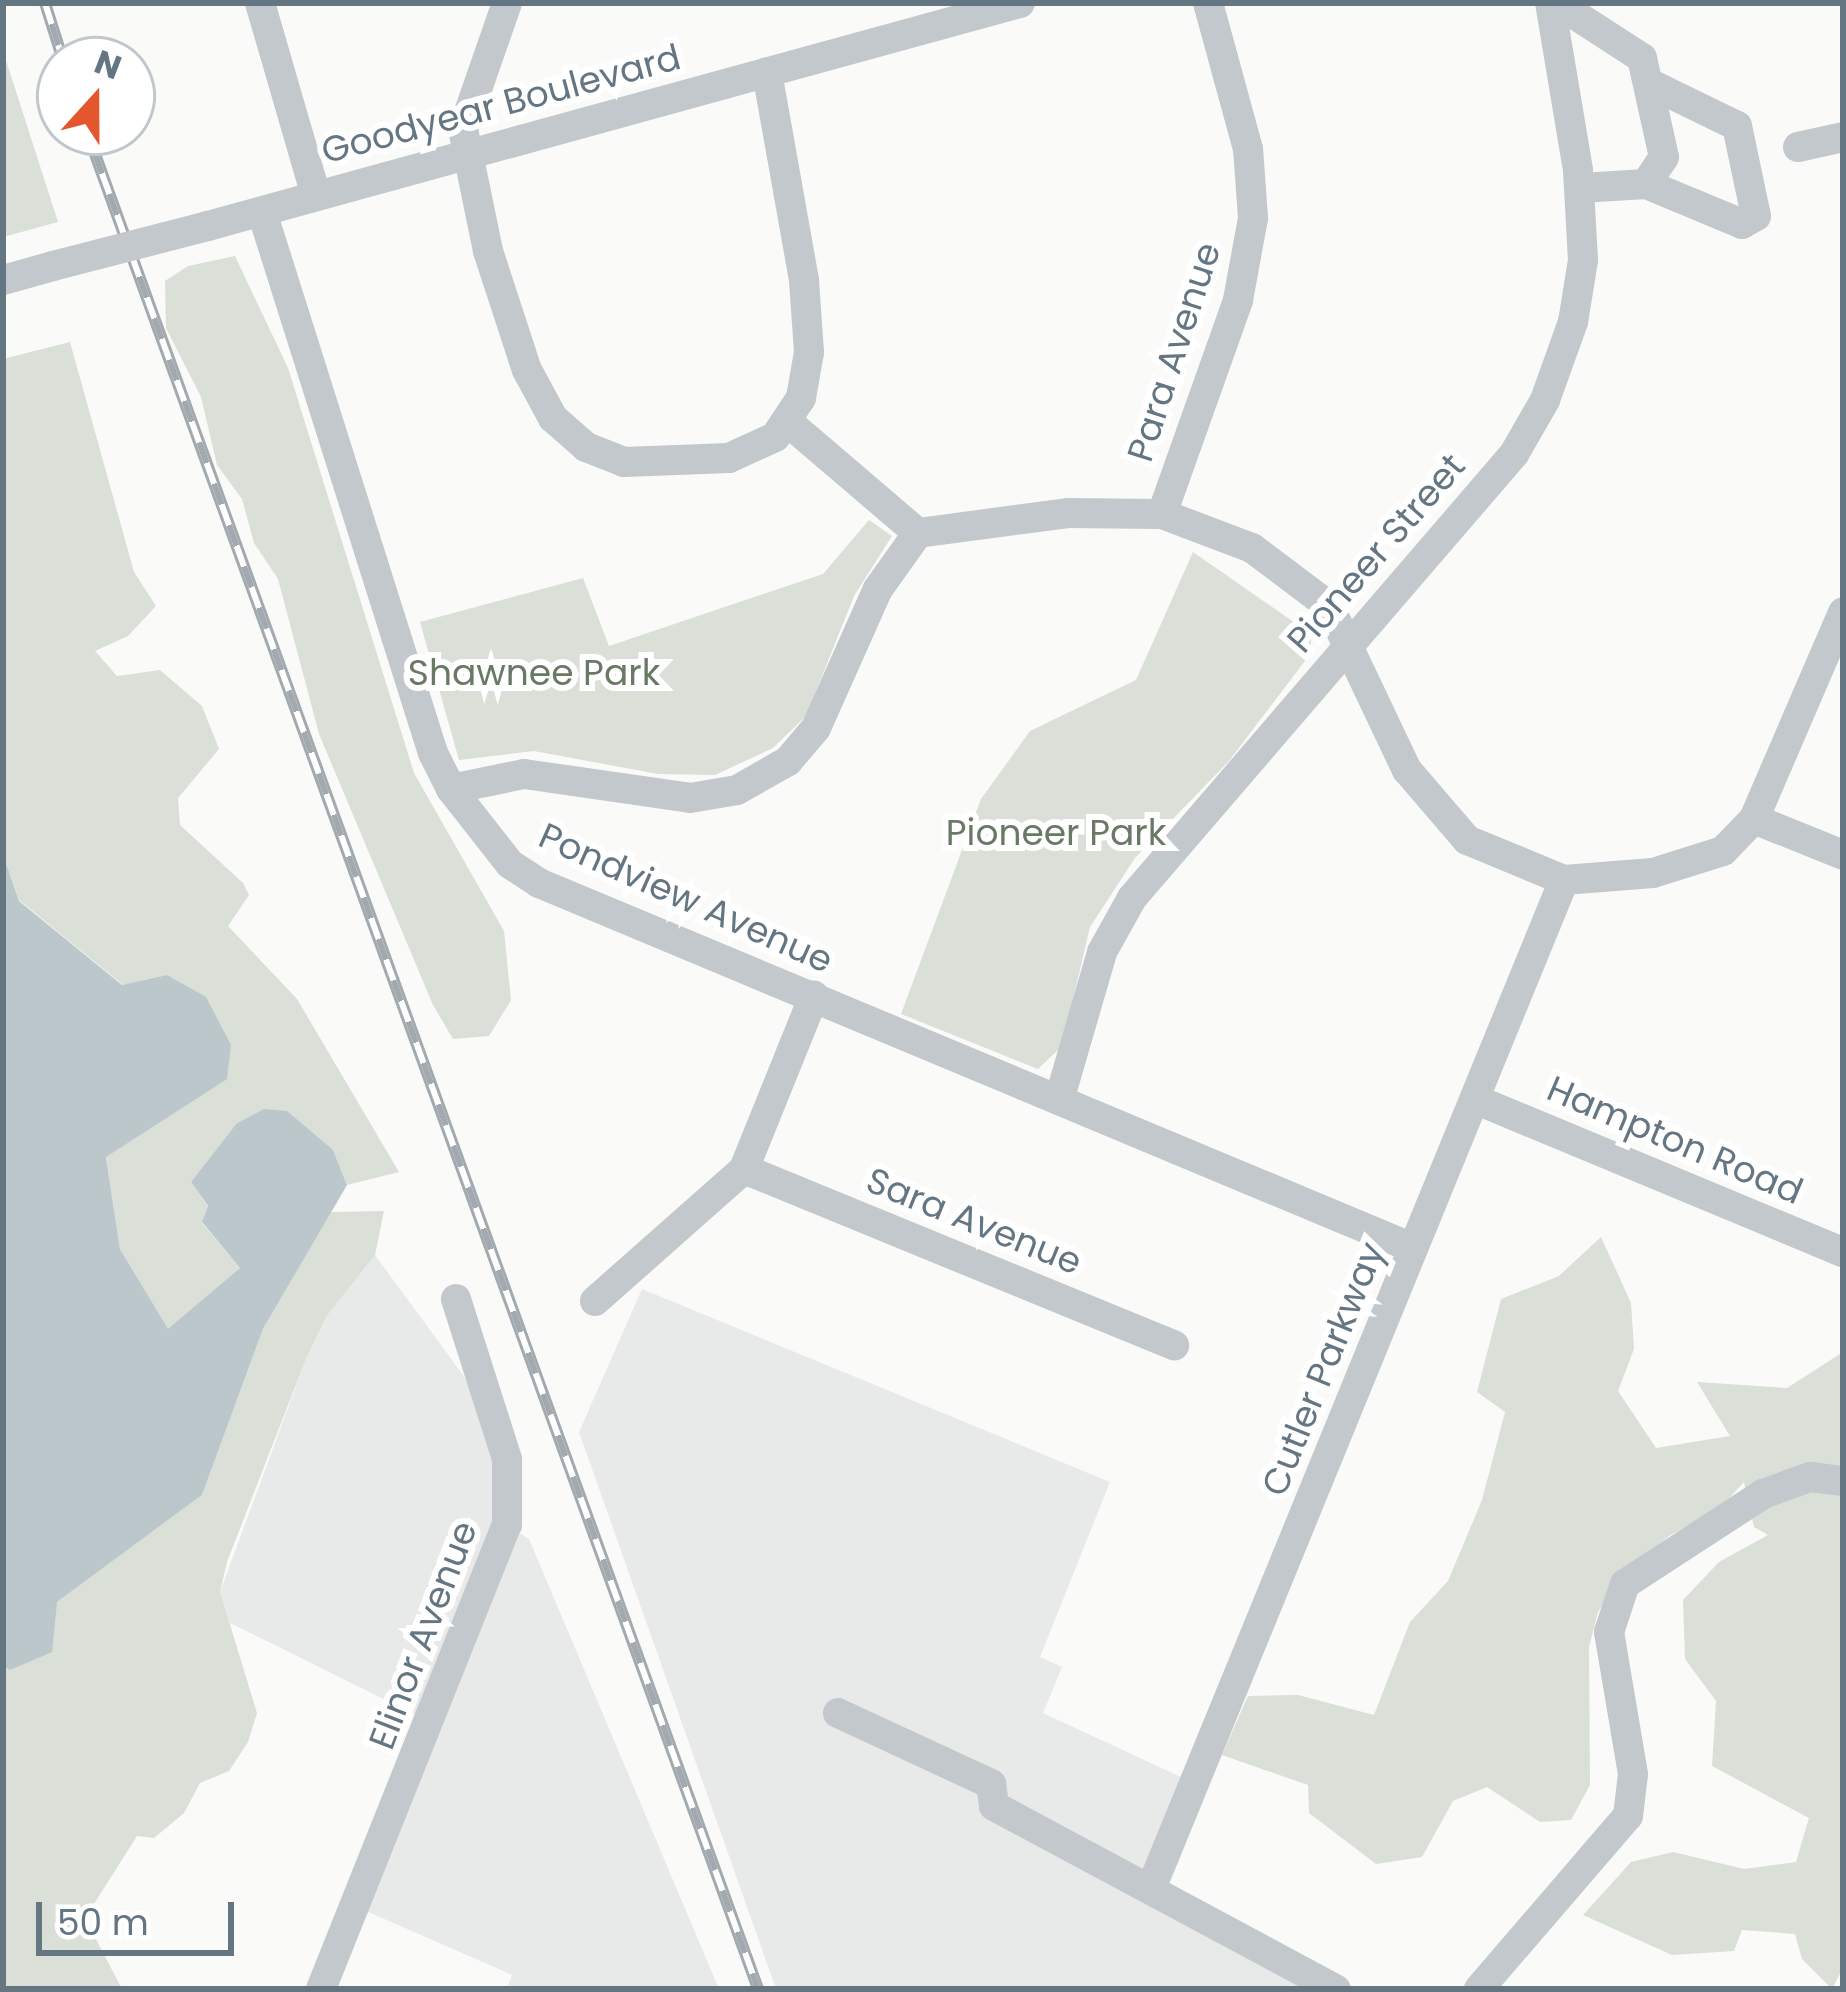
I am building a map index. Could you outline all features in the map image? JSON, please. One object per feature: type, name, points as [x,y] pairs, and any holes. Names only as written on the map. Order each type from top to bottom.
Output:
[{"type":"street","points":[[260,3],[316,196]]},
{"type":"street","points":[[507,3],[464,112],[464,155],[527,370],[569,435],[624,463],[729,458],[789,423],[809,352],[807,304],[766,72]]},
{"type":"street","name":"Goodyear Boulevard","points":[[3,280],[1020,3]]},
{"type":"street","name":"Para Avenue","points":[[1162,514],[1238,300],[1253,218],[1248,149],[1208,3]]},
{"type":"street","points":[[1554,3],[1633,46],[1653,85],[1664,157],[1646,184]]},
{"type":"street","name":"Pioneer Street","points":[[1060,1097],[1102,952],[1132,898],[1514,454],[1545,400],[1581,282],[1580,188],[1554,3]]},
{"type":"street","points":[[1580,188],[1646,184],[1742,224],[1756,215],[1737,126],[1653,85]]},
{"type":"street","points":[[1798,147],[1843,137]]},
{"type":"street","name":"Pondview Avenue","points":[[262,212],[451,789],[499,852],[538,883],[1413,1248]]},
{"type":"street","points":[[789,423],[918,532],[1068,513],[1162,514],[1288,570],[1329,606],[1351,640],[1382,724],[1435,810],[1483,851],[1564,880],[1693,865],[1735,842],[1754,818],[1843,612]]},
{"type":"street","points":[[451,789],[524,774],[690,797],[764,778],[816,728],[878,589],[918,532]]},
{"type":"street","points":[[1754,818],[1843,855]]},
{"type":"street","name":"Cutler Parkway","points":[[1152,1886],[1564,880]]},
{"type":"street","points":[[595,1300],[744,1169],[814,996]]},
{"type":"street","name":"Hampton Road","points":[[1477,1100],[1843,1252]]},
{"type":"street","name":"Sara Avenue","points":[[744,1169],[1174,1346]]},
{"type":"street","name":"Elinor Avenue","points":[[321,1989],[507,1525],[506,1459],[456,1300]]},
{"type":"street","points":[[1479,1989],[1628,1816],[1633,1774],[1609,1632],[1625,1584],[1774,1489],[1810,1477],[1843,1481]]},
{"type":"street","points":[[838,1713],[992,1784],[994,1806],[1152,1886],[1336,1989]]},
{"type":"shaded area","points":[[3,854],[19,901],[122,985],[167,975],[206,997],[231,1045],[227,1079],[106,1157],[120,1249],[168,1329],[240,1268],[202,1222],[208,1206],[191,1182],[236,1124],[264,1109],[287,1111],[333,1150],[347,1185],[263,1329],[202,1495],[57,1602],[52,1652],[10,1670],[3,1666]]},
{"type":"shaded area","points":[[375,1255],[471,1386],[502,1494],[422,1718],[228,1622],[220,1592],[306,1359],[326,1317]]},
{"type":"shaded area","points":[[642,1289],[1110,1482],[1040,1657],[1062,1667],[1043,1713],[1196,1784],[1152,1886],[1336,1989],[776,1989],[579,1432]]},
{"type":"shaded area","points":[[507,1525],[529,1539],[719,1989],[507,1989],[512,1975],[357,1907]]},
{"type":"green space","points":[[3,51],[58,222],[3,237]]},
{"type":"green space","points":[[235,256],[288,368],[414,773],[504,931],[511,1000],[489,1036],[453,1039],[433,1005],[319,734],[278,579],[254,543],[242,499],[217,465],[201,397],[166,328],[165,281],[188,266]]},
{"type":"green space","points":[[70,342],[134,572],[156,606],[128,636],[95,651],[117,676],[160,670],[202,706],[219,749],[178,798],[180,825],[243,883],[249,895],[228,926],[297,999],[399,1172],[347,1185],[333,1150],[236,1124],[191,1182],[208,1207],[202,1223],[240,1268],[168,1330],[120,1249],[106,1156],[226,1079],[167,975],[123,985],[19,900],[3,854],[3,359]]},
{"type":"green space","name":"Shawnee Park","points":[[869,520],[892,536],[854,596],[806,716],[773,748],[715,775],[658,774],[534,751],[459,760],[420,622],[583,578],[609,646],[823,574]]},
{"type":"green space","name":"Pioneer Park","points":[[1193,552],[1311,634],[1311,653],[1229,761],[1135,858],[1090,927],[1058,1050],[1038,1069],[901,1014],[981,799],[1030,731],[1136,680]]},
{"type":"green space","points":[[384,1211],[375,1255],[326,1317],[306,1359],[227,1562],[220,1592],[257,1713],[248,1742],[229,1771],[200,1783],[184,1813],[154,1838],[137,1836],[85,1918],[122,1989],[3,1989],[3,1666],[10,1670],[57,1602],[202,1495],[263,1329],[331,1212]]},
{"type":"green space","points":[[1601,1237],[1631,1303],[1634,1349],[1618,1391],[1656,1448],[1730,1436],[1697,1382],[1787,1388],[1843,1352],[1843,1968],[1832,1989],[1802,1959],[1795,1934],[1742,1930],[1734,1951],[1672,1955],[1583,1915],[1631,1862],[1673,1852],[1744,1869],[1796,1862],[1809,1818],[1712,1766],[1716,1701],[1685,1659],[1683,1600],[1719,1562],[1768,1535],[1754,1527],[1744,1482],[1721,1507],[1669,1536],[1617,1582],[1598,1612],[1589,1647],[1590,1785],[1571,1820],[1540,1822],[1487,1787],[1453,1801],[1422,1857],[1376,1864],[1309,1813],[1308,1785],[1222,1755],[1248,1696],[1298,1695],[1374,1715],[1410,1622],[1448,1581],[1482,1500],[1505,1412],[1477,1392],[1501,1299],[1559,1276]]},
{"type":"railway","points":[[45,3],[55,36]]},
{"type":"railway","points":[[96,156],[758,1989]]}]
